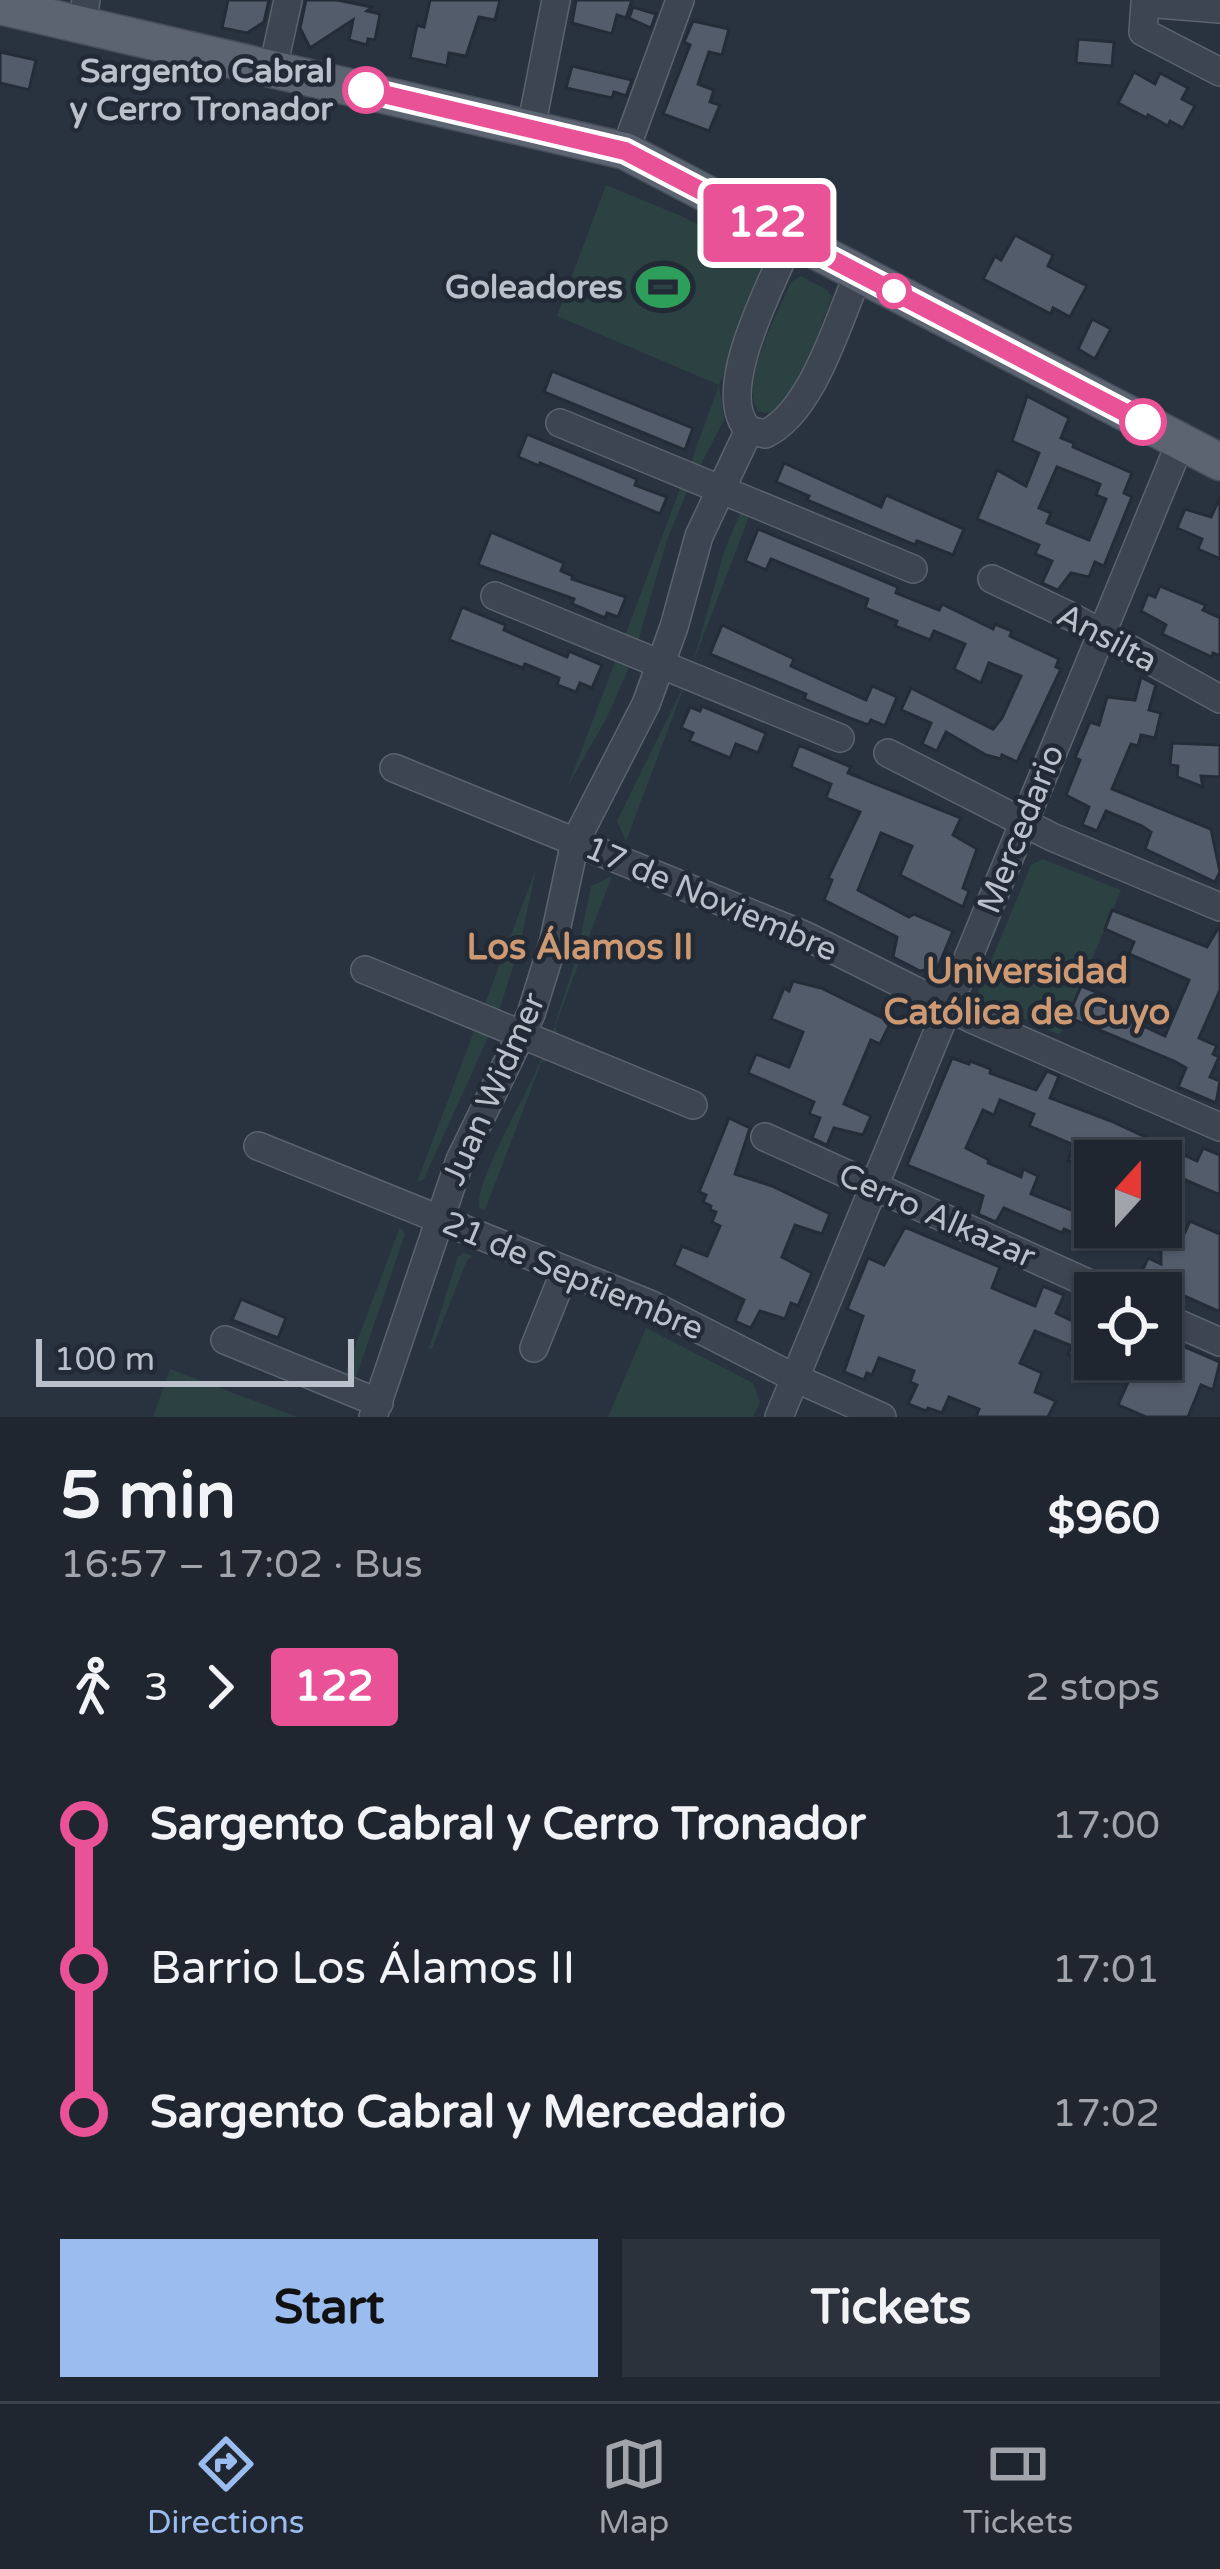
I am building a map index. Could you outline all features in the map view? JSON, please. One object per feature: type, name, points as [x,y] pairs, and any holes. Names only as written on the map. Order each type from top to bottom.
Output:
[{"type":"main road","points":[[0,6],[84,12],[273,68],[625,151],[1220,462]]},
{"type":"street","points":[[273,68],[288,0]]},
{"type":"street","points":[[531,128],[556,0]]},
{"type":"street","points":[[625,151],[680,0]]},
{"type":"street","points":[[1220,9],[1144,3],[1143,32],[1220,72]]},
{"type":"street","name":"Juan Widmer","points":[[376,1410],[460,1160],[522,1035],[548,963],[575,842],[638,721],[661,664],[699,536],[750,424],[743,355],[792,236]]},
{"type":"street","name":"Juan Widmer","points":[[750,424],[788,418],[813,379],[859,273]]},
{"type":"street","points":[[560,423],[913,569]]},
{"type":"street","name":"Mercedario","points":[[778,1417],[1180,441]]},
{"type":"street","name":"Ansilta","points":[[992,579],[1220,699]]},
{"type":"street","points":[[495,596],[840,738]]},
{"type":"street","points":[[888,753],[1052,837],[1220,907]]},
{"type":"street","name":"17 de Noviembre","points":[[394,768],[806,935],[947,1007],[1220,1127]]},
{"type":"street","points":[[365,970],[693,1105]]},
{"type":"street","name":"Cerro Alkazar","points":[[765,1137],[1074,1277]]},
{"type":"street","name":"21 de Septiembre","points":[[259,1146],[652,1305],[882,1417]]},
{"type":"street","points":[[534,1348],[565,1270]]},
{"type":"street","points":[[1182,1325],[1220,1342]]},
{"type":"street","points":[[225,1340],[376,1410]]},
{"type":"green space","name":"Goleadores","points":[[606,185],[757,255],[763,272],[719,385],[557,316]]},
{"type":"green space","points":[[801,276],[832,297],[791,389],[770,413],[759,412],[754,400],[756,366],[791,282]]},
{"type":"green space","points":[[719,385],[724,420],[700,466],[691,462]]},
{"type":"green space","points":[[681,486],[688,489],[667,540],[638,641],[625,636]]},
{"type":"green space","points":[[741,511],[750,514],[693,663],[724,552]]},
{"type":"green space","points":[[616,659],[630,665],[568,786]]},
{"type":"green space","points":[[684,687],[626,841],[617,821]]},
{"type":"green space","points":[[1043,859],[1121,890],[1060,1035],[982,1000],[978,992],[1031,865]]},
{"type":"green space","points":[[536,869],[520,945],[499,1011],[484,1006]]},
{"type":"green space","points":[[612,876],[555,1026],[559,1036],[552,1033],[576,959],[591,886]]},
{"type":"green space","points":[[475,1029],[489,1035],[424,1179],[417,1182]]},
{"type":"green space","points":[[542,1057],[549,1060],[541,1063],[485,1210],[479,1208],[485,1177]]},
{"type":"green space","points":[[400,1227],[405,1234],[355,1380],[344,1376]]},
{"type":"green space","points":[[463,1253],[473,1256],[467,1260],[429,1348],[458,1257]]},
{"type":"green space","points":[[646,1328],[753,1383],[760,1402],[753,1417],[608,1417]]},
{"type":"green space","points":[[170,1369],[297,1417],[153,1417]]},
{"type":"building","points":[[228,0],[269,0],[264,22],[247,33],[222,28]]},
{"type":"building","points":[[306,0],[372,7],[367,11],[380,14],[375,40],[368,39],[367,45],[349,40],[353,20],[310,48],[300,28]]},
{"type":"building","points":[[430,0],[500,0],[495,20],[479,17],[466,56],[449,53],[447,66],[410,58],[417,25],[424,27]]},
{"type":"building","points":[[576,0],[632,0],[626,18],[617,15],[612,34],[572,23]]},
{"type":"building","points":[[633,7],[656,14],[651,28],[629,18]]},
{"type":"building","points":[[693,21],[729,29],[722,55],[709,52],[698,84],[714,90],[710,102],[720,105],[709,131],[663,114],[690,45],[684,42]]},
{"type":"building","points":[[1078,39],[1114,42],[1112,66],[1076,63]]},
{"type":"building","points":[[0,52],[36,60],[29,90],[0,83]]},
{"type":"building","points":[[572,66],[632,80],[626,96],[614,92],[612,98],[566,88]]},
{"type":"building","points":[[1134,72],[1155,84],[1160,73],[1188,88],[1182,99],[1195,106],[1183,128],[1118,103]]},
{"type":"building","points":[[1015,235],[1053,255],[1048,266],[1087,286],[1070,317],[1053,308],[1051,314],[983,279],[995,256],[1001,260]]},
{"type":"building","points":[[1092,319],[1111,329],[1095,359],[1078,349]]},
{"type":"building","points":[[552,371],[693,428],[685,450],[544,392]]},
{"type":"building","points":[[1027,396],[1069,418],[1061,438],[1074,443],[1073,447],[1132,473],[1124,493],[1132,497],[1104,566],[1095,562],[1089,577],[1071,573],[1058,590],[1042,583],[1052,561],[1035,554],[1039,545],[977,519],[997,470],[1026,486],[1039,453],[1012,441]],"holes":[[[1057,467],[1100,484],[1096,495],[1106,499],[1089,540],[1047,523],[1051,513],[1039,508]]]},
{"type":"building","points":[[527,434],[637,479],[635,485],[667,497],[660,514],[518,457]]},
{"type":"building","points":[[784,463],[881,507],[886,495],[964,529],[953,555],[917,541],[915,545],[807,500],[809,496],[776,482]]},
{"type":"building","points":[[1220,497],[1220,559],[1198,549],[1202,539],[1177,528],[1185,509],[1211,517]]},
{"type":"building","points":[[758,529],[898,587],[896,593],[939,610],[942,604],[993,629],[995,624],[1012,631],[1010,636],[1059,659],[1056,667],[1061,669],[1017,762],[986,755],[946,732],[937,751],[922,744],[931,723],[901,710],[911,688],[993,729],[1021,676],[989,663],[981,683],[954,669],[965,644],[934,631],[930,640],[895,626],[897,621],[865,608],[868,599],[771,559],[766,570],[745,561]]},
{"type":"building","points":[[491,532],[564,563],[561,571],[572,579],[626,597],[618,617],[607,613],[605,618],[572,604],[574,599],[478,565]]},
{"type":"building","points":[[1160,586],[1206,605],[1203,610],[1220,618],[1220,656],[1213,653],[1212,657],[1162,634],[1166,625],[1141,611],[1148,594],[1155,597]]},
{"type":"building","points":[[462,607],[567,657],[569,651],[602,665],[592,688],[580,683],[576,692],[557,685],[559,678],[525,664],[523,668],[449,640]]},
{"type":"building","points":[[722,625],[794,659],[791,666],[866,700],[872,686],[897,697],[885,726],[847,717],[804,699],[806,694],[710,654]]},
{"type":"building","points":[[1141,677],[1156,685],[1149,710],[1161,713],[1155,738],[1141,735],[1138,746],[1131,744],[1112,789],[1211,829],[1220,872],[1215,882],[1145,849],[1151,832],[1142,826],[1106,811],[1097,831],[1082,825],[1089,807],[1066,795],[1090,722],[1099,725],[1107,697],[1135,700]]},
{"type":"building","points":[[702,706],[766,733],[758,753],[736,744],[730,758],[689,741],[693,733],[681,728],[690,707],[700,711]]},
{"type":"building","points":[[1172,743],[1220,745],[1220,777],[1201,776],[1203,787],[1177,777],[1178,766],[1170,765]]},
{"type":"building","points":[[799,745],[851,767],[848,773],[961,818],[953,835],[977,849],[963,888],[969,891],[963,907],[900,875],[912,846],[881,833],[858,890],[909,917],[914,914],[953,931],[938,967],[920,971],[893,957],[897,937],[824,900],[832,880],[828,878],[860,812],[826,798],[831,784],[791,767]]},
{"type":"building","points":[[1112,910],[1207,947],[1220,925],[1220,990],[1199,1038],[1217,1046],[1213,1054],[1219,1057],[1210,1077],[1220,1081],[1216,1103],[1178,1087],[1186,1068],[1174,1061],[1068,1017],[1081,986],[1114,999],[1109,1010],[1165,1036],[1189,980],[1129,954],[1134,942],[1105,929]]},
{"type":"building","points":[[793,981],[821,988],[891,1022],[880,1044],[871,1040],[844,1104],[871,1116],[863,1135],[834,1128],[827,1145],[812,1138],[820,1118],[809,1114],[814,1102],[748,1073],[756,1054],[789,1067],[803,1032],[771,1019],[784,988],[789,991]]},
{"type":"building","points":[[952,1058],[991,1069],[990,1073],[1036,1090],[1047,1071],[1059,1076],[1050,1098],[1152,1140],[1074,1140],[1074,1145],[1029,1126],[1034,1114],[1000,1100],[994,1115],[983,1110],[966,1148],[1021,1177],[1023,1169],[1038,1176],[1031,1194],[1074,1211],[1074,1233],[1064,1229],[1062,1233],[1004,1208],[996,1222],[978,1214],[983,1196],[907,1165]]},
{"type":"building","points":[[729,1118],[750,1128],[735,1174],[830,1214],[822,1234],[795,1225],[782,1257],[812,1273],[798,1306],[791,1303],[785,1319],[760,1311],[751,1328],[735,1321],[744,1300],[674,1265],[682,1246],[707,1256],[720,1226],[712,1222],[716,1212],[699,1192]]},
{"type":"building","points":[[1203,1148],[1220,1155],[1220,1195],[1182,1178],[1182,1154],[1197,1161]]},
{"type":"building","points":[[1190,1221],[1220,1234],[1220,1312],[1182,1295],[1182,1272],[1142,1272],[1148,1258],[1161,1264],[1161,1248],[1182,1248]]},
{"type":"building","points":[[905,1227],[1000,1267],[992,1288],[1035,1306],[1043,1286],[1064,1295],[1056,1313],[1074,1322],[1074,1357],[1068,1354],[1072,1346],[1035,1331],[1020,1363],[1042,1373],[1035,1392],[1056,1401],[1048,1417],[976,1417],[979,1409],[949,1397],[942,1413],[926,1411],[908,1404],[917,1385],[910,1382],[914,1371],[879,1358],[872,1375],[867,1373],[864,1380],[844,1372],[863,1316],[847,1309],[868,1258],[884,1265]]},
{"type":"building","points":[[241,1299],[286,1318],[278,1338],[232,1320]]},
{"type":"building","points":[[1182,1346],[1220,1362],[1213,1390],[1201,1385],[1188,1417],[1146,1417],[1118,1405],[1129,1380],[1182,1380]]},
{"type":"bus line","name":"122","points":[[366,90],[625,151],[1143,422]]},
{"type":"place","name":"Sargento Cabral y Cerro Tronador","points":[[366,90]]},
{"type":"place","name":"Goleadores","points":[[663,287]]},
{"type":"district","name":"Los Álamos II","points":[[580,947]]},
{"type":"district","name":"Universidad Católica de Cuyo","points":[[1027,992]]}]
